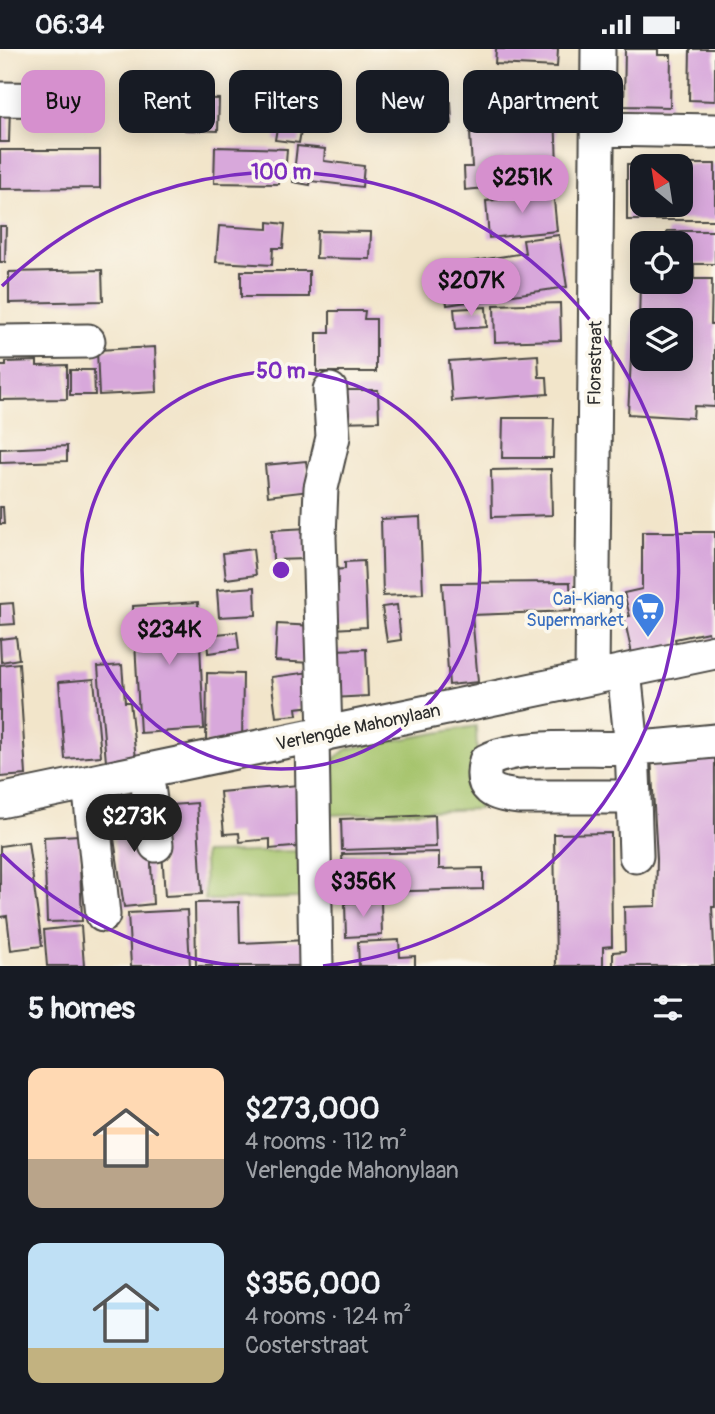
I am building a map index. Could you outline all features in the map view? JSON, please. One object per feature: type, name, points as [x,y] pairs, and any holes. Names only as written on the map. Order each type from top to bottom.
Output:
[{"type":"street","name":"Florastraat","points":[[598,49],[598,70]]},
{"type":"street","points":[[0,99],[21,99]]},
{"type":"street","points":[[623,129],[715,131]]},
{"type":"street","name":"Florastraat","points":[[592,677],[597,133]]},
{"type":"street","points":[[0,342],[88,341]]},
{"type":"street","points":[[316,966],[319,537],[321,488],[333,437],[330,390]]},
{"type":"street","name":"Verlengde Mahonylaan","points":[[0,801],[715,652]]},
{"type":"street","points":[[624,671],[632,748],[636,856]]},
{"type":"street","points":[[634,797],[500,795],[489,790],[484,781],[483,770],[486,761],[496,755],[518,751],[632,748],[715,741]]},
{"type":"street","points":[[146,771],[156,845]]},
{"type":"street","points":[[89,783],[103,915]]},
{"type":"green space","points":[[476,726],[479,809],[330,815],[330,768],[335,758],[347,749]]},
{"type":"green space","points":[[302,851],[302,898],[205,900],[204,853]]},
{"type":"building","points":[[496,49],[558,49],[557,67],[495,64]]},
{"type":"building","points":[[625,49],[658,49],[658,55],[671,55],[670,107],[624,106]]},
{"type":"building","points":[[690,49],[715,49],[715,101],[689,100]]},
{"type":"building","points":[[215,99],[219,99],[218,131],[215,131]]},
{"type":"building","points":[[451,102],[452,124],[449,124]]},
{"type":"building","points":[[0,106],[10,106],[9,142],[0,142]]},
{"type":"building","points":[[276,133],[301,133],[299,143],[275,140]]},
{"type":"building","points":[[470,133],[556,133],[557,166],[528,168],[527,162],[511,163],[510,158],[505,158],[505,164],[485,166],[486,188],[465,190],[464,167],[472,167]]},
{"type":"building","points":[[297,146],[325,149],[324,161],[364,166],[362,187],[311,181],[310,185],[293,182]]},
{"type":"building","points":[[215,147],[287,149],[286,163],[279,163],[279,184],[214,183]]},
{"type":"building","points":[[0,150],[100,150],[100,188],[0,189]]},
{"type":"building","points":[[627,164],[630,164],[630,217],[693,217],[693,164],[715,164],[715,220],[627,220]]},
{"type":"building","points":[[553,190],[557,231],[489,238],[486,201],[526,197],[525,193]]},
{"type":"building","points":[[268,222],[285,224],[283,248],[273,248],[272,265],[216,262],[219,226],[268,229]]},
{"type":"building","points":[[0,226],[6,226],[5,262],[0,262]]},
{"type":"building","points":[[317,231],[371,232],[370,259],[316,258]]},
{"type":"building","points":[[693,231],[715,231],[715,264],[694,264],[694,279],[712,279],[715,407],[694,406],[693,418],[628,414],[630,371],[693,371],[693,308],[639,308],[640,294],[693,294]]},
{"type":"building","points":[[559,235],[567,287],[447,305],[442,266],[525,253],[523,240]]},
{"type":"building","points":[[102,270],[103,301],[9,303],[9,272]]},
{"type":"building","points":[[241,271],[309,271],[309,297],[241,297]]},
{"type":"building","points":[[560,303],[561,340],[495,342],[494,305]]},
{"type":"building","points":[[486,307],[487,327],[456,329],[454,309]]},
{"type":"building","points":[[330,311],[365,311],[364,319],[376,319],[376,372],[317,372],[317,333],[330,333]]},
{"type":"building","points":[[155,347],[157,392],[99,395],[97,350]]},
{"type":"building","points":[[538,355],[539,377],[547,377],[548,394],[452,401],[449,361]]},
{"type":"building","points":[[37,361],[37,366],[67,365],[67,399],[0,400],[0,366],[6,366],[6,362]]},
{"type":"building","points":[[70,370],[94,370],[95,395],[70,395]]},
{"type":"building","points":[[338,390],[378,390],[379,421],[338,422]]},
{"type":"building","points":[[503,418],[554,418],[553,458],[502,458]]},
{"type":"building","points":[[67,446],[67,461],[0,463],[0,449]]},
{"type":"building","points":[[306,461],[310,491],[268,496],[265,465]]},
{"type":"building","points":[[551,469],[552,515],[492,517],[491,470]]},
{"type":"building","points":[[0,507],[3,507],[4,524],[0,524]]},
{"type":"building","points":[[420,517],[423,594],[383,596],[381,519]]},
{"type":"building","points":[[308,528],[308,559],[273,560],[272,530]]},
{"type":"building","points":[[642,532],[715,532],[715,640],[710,641],[708,632],[675,639],[677,647],[632,654],[624,617],[630,616],[624,593],[642,589]]},
{"type":"building","points":[[253,549],[256,575],[226,579],[223,553]]},
{"type":"building","points":[[364,561],[367,627],[333,629],[331,570],[345,569],[345,562]]},
{"type":"building","points":[[570,582],[571,611],[472,615],[478,682],[449,685],[442,583]]},
{"type":"building","points":[[255,587],[256,615],[219,617],[217,590]]},
{"type":"building","points":[[198,602],[204,729],[140,733],[133,606]]},
{"type":"building","points":[[13,603],[15,624],[0,625],[0,604]]},
{"type":"building","points":[[397,605],[401,640],[387,642],[382,607]]},
{"type":"building","points":[[277,624],[314,626],[312,663],[275,661]]},
{"type":"building","points":[[237,632],[239,649],[208,653],[207,635]]},
{"type":"building","points":[[16,637],[19,659],[1,662],[0,639]]},
{"type":"building","points":[[366,649],[368,696],[332,698],[330,650]]},
{"type":"building","points":[[19,663],[26,775],[0,777],[0,665]]},
{"type":"building","points":[[122,665],[125,702],[130,702],[136,759],[106,762],[98,667]]},
{"type":"building","points":[[310,672],[314,706],[296,708],[297,715],[276,717],[271,677]]},
{"type":"building","points":[[207,673],[243,674],[242,744],[206,743]]},
{"type":"building","points":[[94,679],[101,756],[65,759],[59,682]]},
{"type":"building","points":[[715,752],[715,907],[712,907],[715,966],[613,966],[613,952],[625,951],[624,907],[656,906],[657,859],[651,755]]},
{"type":"building","points":[[298,785],[304,846],[270,849],[270,839],[240,842],[239,833],[224,834],[220,792]]},
{"type":"building","points":[[197,803],[202,894],[165,896],[159,806]]},
{"type":"building","points":[[148,804],[153,904],[124,907],[110,811]]},
{"type":"building","points":[[435,815],[436,847],[342,850],[341,819]]},
{"type":"building","points":[[611,833],[612,946],[603,947],[603,966],[556,966],[554,834]]},
{"type":"building","points":[[79,835],[82,921],[47,922],[44,837]]},
{"type":"building","points":[[28,842],[42,946],[11,950],[7,916],[0,917],[0,846]]},
{"type":"building","points":[[439,852],[439,869],[483,868],[483,889],[375,892],[375,873],[343,874],[342,854]]},
{"type":"building","points":[[239,902],[240,943],[307,940],[308,966],[196,966],[195,903]]},
{"type":"building","points":[[381,902],[382,935],[346,937],[345,903]]},
{"type":"building","points":[[187,910],[190,966],[131,966],[128,913]]},
{"type":"building","points":[[81,926],[84,966],[47,966],[44,930]]},
{"type":"building","points":[[399,940],[400,957],[415,956],[415,966],[359,966],[358,942]]},
{"type":"place","name":"Cai-Kiang Supermarket","points":[[648,639]]}]
